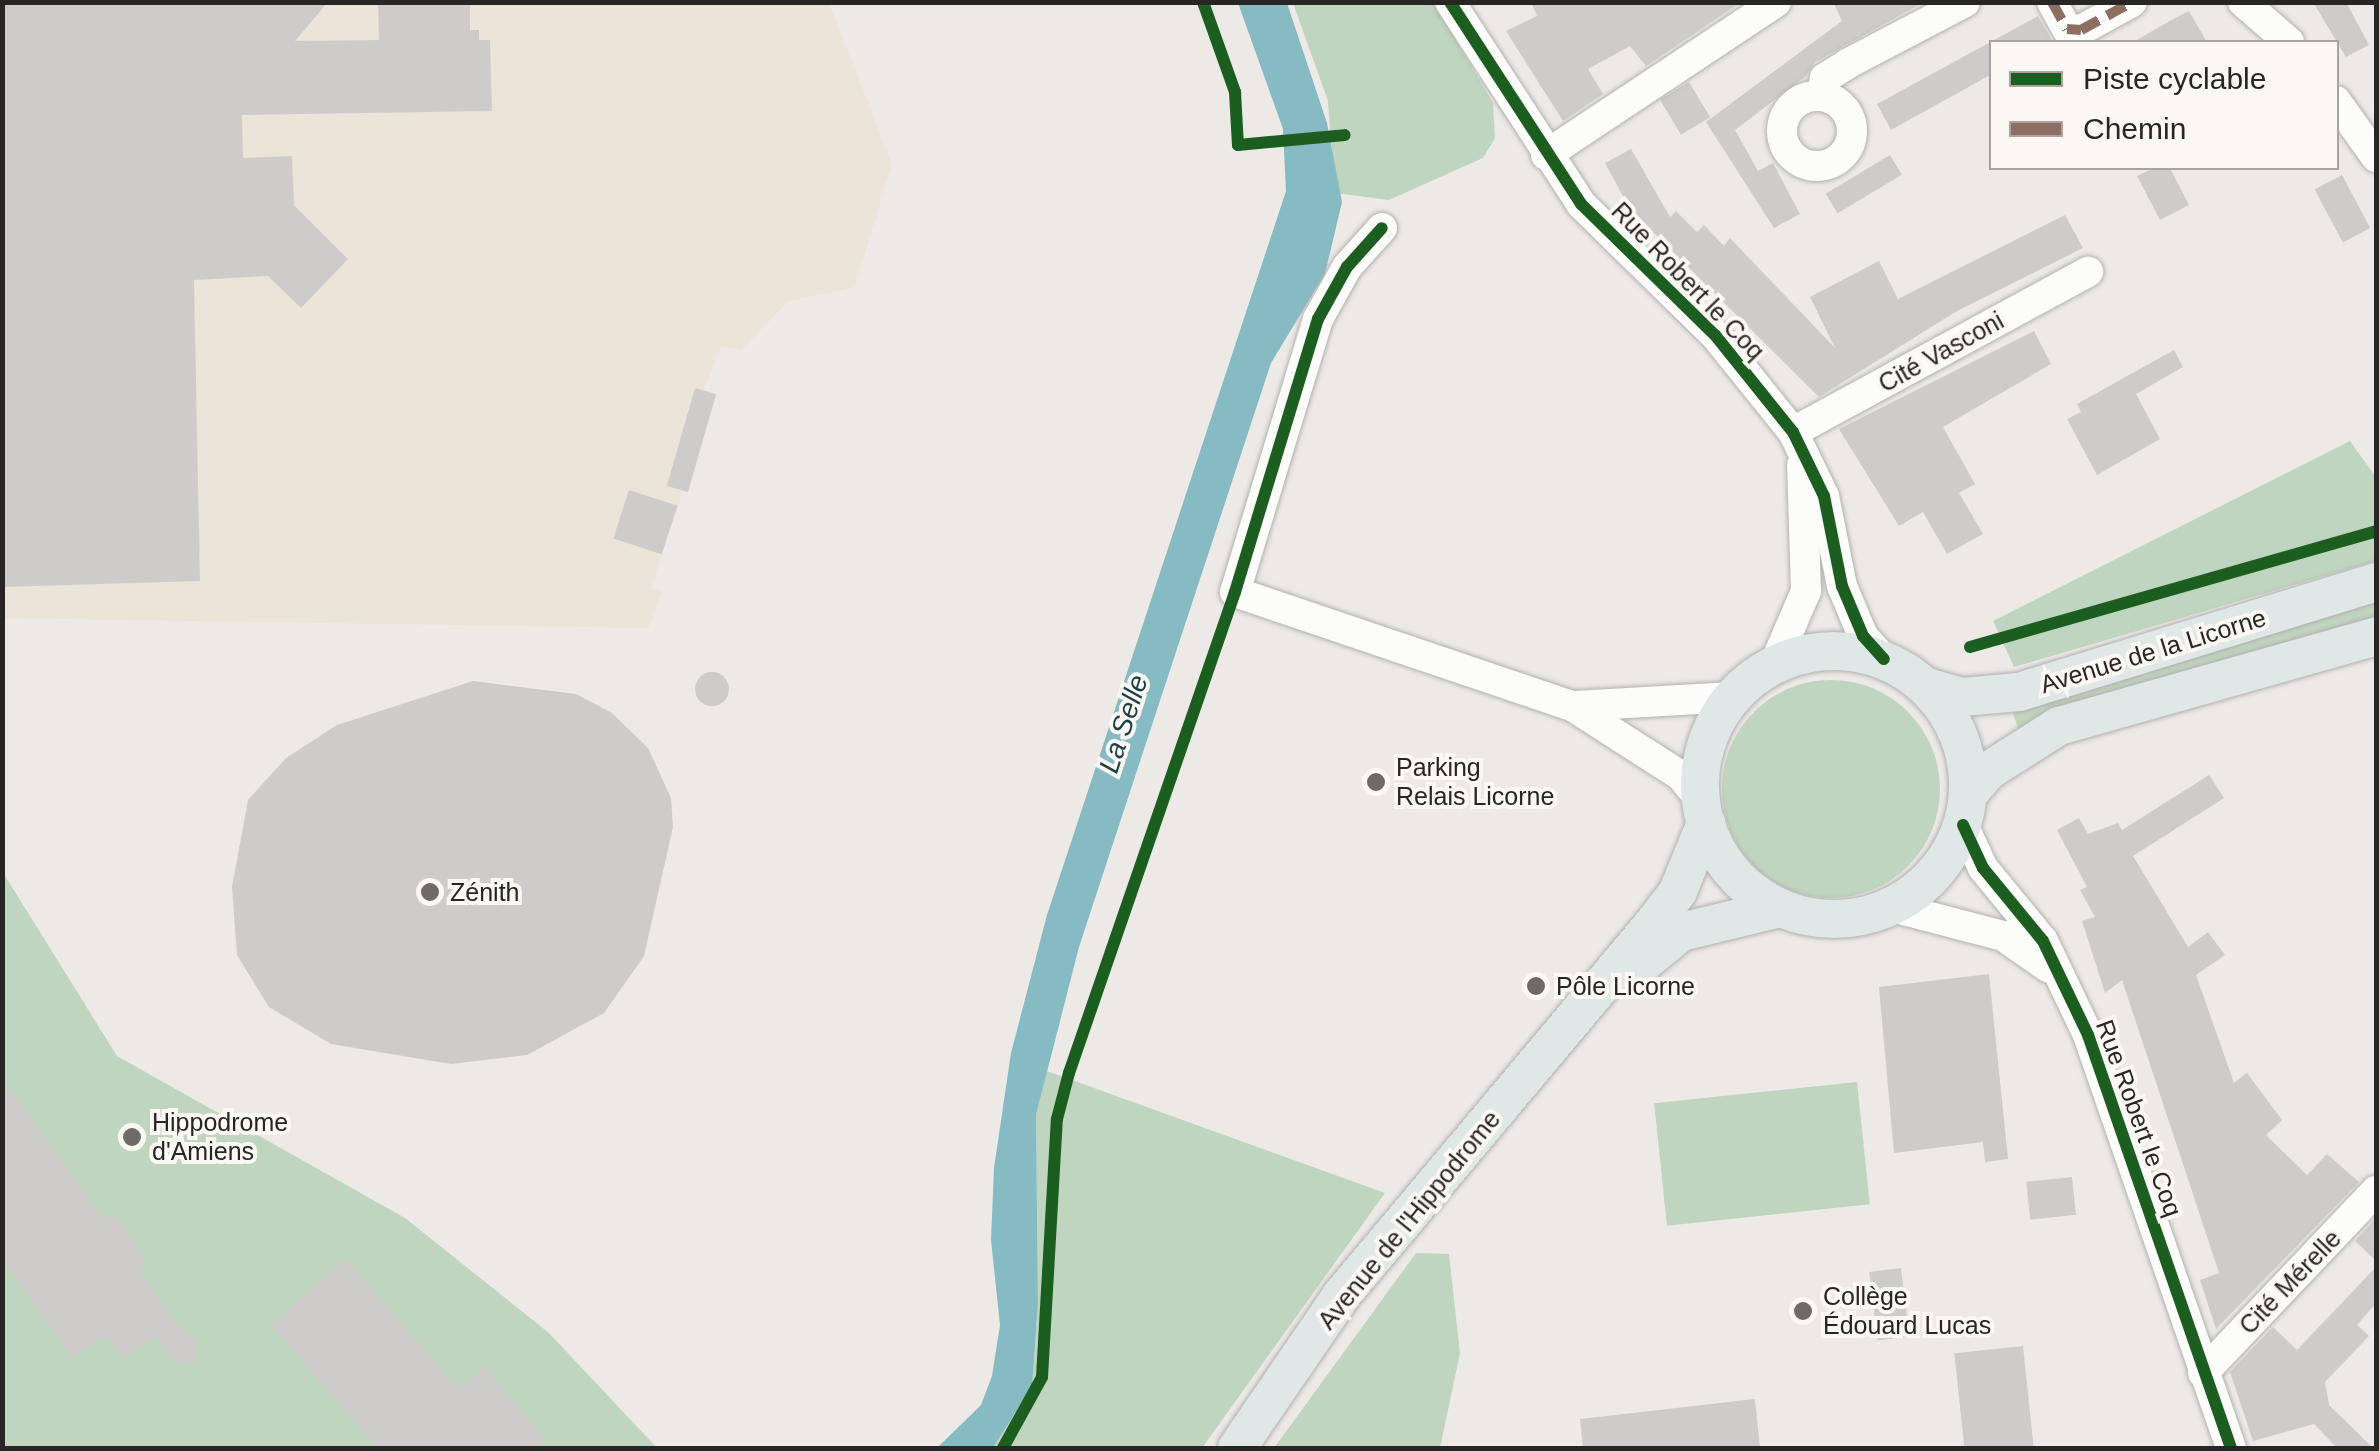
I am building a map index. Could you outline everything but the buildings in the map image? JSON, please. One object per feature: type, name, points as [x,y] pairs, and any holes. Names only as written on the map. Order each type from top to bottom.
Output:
[{"type":"main road","name":"Avenue de la Licorne","points":[[1928,687],[1962,697],[2019,692],[2376,582]]},
{"type":"main road","name":"Avenue de la Licorne","points":[[1966,809],[1988,771],[2059,726],[2376,636]]},
{"type":"main road","points":[[1828,650],[1884,659],[1928,687],[1951,718],[1966,754],[1966,809],[1947,859],[1892,907],[1836,920],[1780,908],[1734,874],[1703,812],[1706,745],[1733,697],[1774,665],[1828,650]]},
{"type":"main road","name":"Avenue de l'Hippodrome","points":[[1238,1448],[1341,1296],[1554,1046],[1678,890],[1703,812]]},
{"type":"main road","name":"Avenue de l'Hippodrome","points":[[1554,1046],[1681,932],[1780,908]]},
{"type":"street","name":"Rue Robert le Coq","points":[[1450,2],[1581,204],[1715,335],[1797,442],[1824,496],[1842,586],[1863,636],[1884,659]]},
{"type":"street","points":[[1546,154],[1776,2]]},
{"type":"street","points":[[1822,96],[1825,78],[1965,2]]},
{"type":"street","points":[[2052,2],[2067,28],[2081,30],[2132,2]]},
{"type":"street","points":[[2243,2],[2287,40]]},
{"type":"street","points":[[2339,105],[2376,157]]},
{"type":"street","points":[[1382,228],[1348,267],[1318,319],[1234,592],[1572,706],[1681,776],[1703,812]]},
{"type":"street","name":"Cité Vasconi","points":[[1797,442],[2088,272]]},
{"type":"street","points":[[1774,665],[1806,591],[1797,442]]},
{"type":"street","points":[[1572,706],[1733,697]]},
{"type":"street","name":"Rue Robert le Coq","points":[[1966,809],[1983,868],[2042,941],[2122,1125],[2230,1448]]},
{"type":"street","points":[[1892,907],[2003,936],[2059,977]]},
{"type":"street","name":"Cité Mérelle","points":[[2203,1373],[2376,1191]]},
{"type":"shaded area","points":[[3,3],[829,3],[892,164],[855,287],[789,301],[741,350],[721,346],[704,390],[715,394],[651,588],[662,592],[648,628],[3,618]]},
{"type":"green space","points":[[1293,3],[1434,3],[1493,103],[1495,138],[1483,158],[1389,200],[1335,193],[1328,101]]},
{"type":"green space","points":[[2350,441],[2376,477],[2376,561],[2014,667],[1993,621]]},
{"type":"green space","points":[[2376,601],[2376,622],[2019,732],[2012,709]]},
{"type":"green space","points":[[1831,680],[1873,688],[1908,712],[1932,747],[1940,789],[1932,831],[1908,866],[1873,890],[1831,898],[1789,890],[1754,866],[1730,831],[1722,789],[1730,747],[1754,712],[1789,688]]},
{"type":"green space","name":"Hippodrome d'Amiens","points":[[2,871],[117,1056],[405,1218],[549,1333],[657,1448],[3,1448]]},
{"type":"green space","points":[[1047,1071],[1385,1193],[1202,1448],[993,1448],[1032,1386],[1038,1304],[1036,1115]]},
{"type":"green space","points":[[1857,1082],[1870,1204],[1667,1226],[1654,1103]]},
{"type":"green space","points":[[1416,1253],[1449,1254],[1460,1353],[1440,1448],[1274,1448]]},
{"type":"water","name":"La Selle","points":[[1238,3],[1287,3],[1327,123],[1342,202],[1325,274],[1271,363],[1079,947],[1036,1115],[1038,1304],[1032,1386],[993,1448],[937,1448],[981,1405],[992,1376],[1000,1325],[991,1240],[994,1168],[1011,1053],[1047,915],[1286,191],[1283,129]]},
{"type":"marked path","points":[[2052,2],[2067,29],[2081,30],[2132,2]]},
{"type":"cycle path","points":[[1203,2],[1235,92],[1238,145],[1345,135]]},
{"type":"cycle path","points":[[1450,2],[1581,204],[1715,335],[1793,432],[1824,496],[1842,586],[1863,636],[1884,659]]},
{"type":"cycle path","points":[[1003,1448],[1042,1377],[1057,1119],[1069,1073],[1235,592],[1318,319],[1347,267],[1382,228]]},
{"type":"cycle path","points":[[1970,647],[2376,531]]},
{"type":"cycle path","points":[[1963,825],[1983,868],[2043,941],[2088,1035],[2231,1448]]},
{"type":"place","name":"Parking Relais Licorne","points":[[1376,782]]},
{"type":"place","name":"Zénith","points":[[430,892]]},
{"type":"place","name":"Pôle Licorne","points":[[1536,986]]},
{"type":"place","name":"Hippodrome d'Amiens","points":[[132,1137]]},
{"type":"place","name":"Collège Édouard Lucas","points":[[1803,1311]]}]
